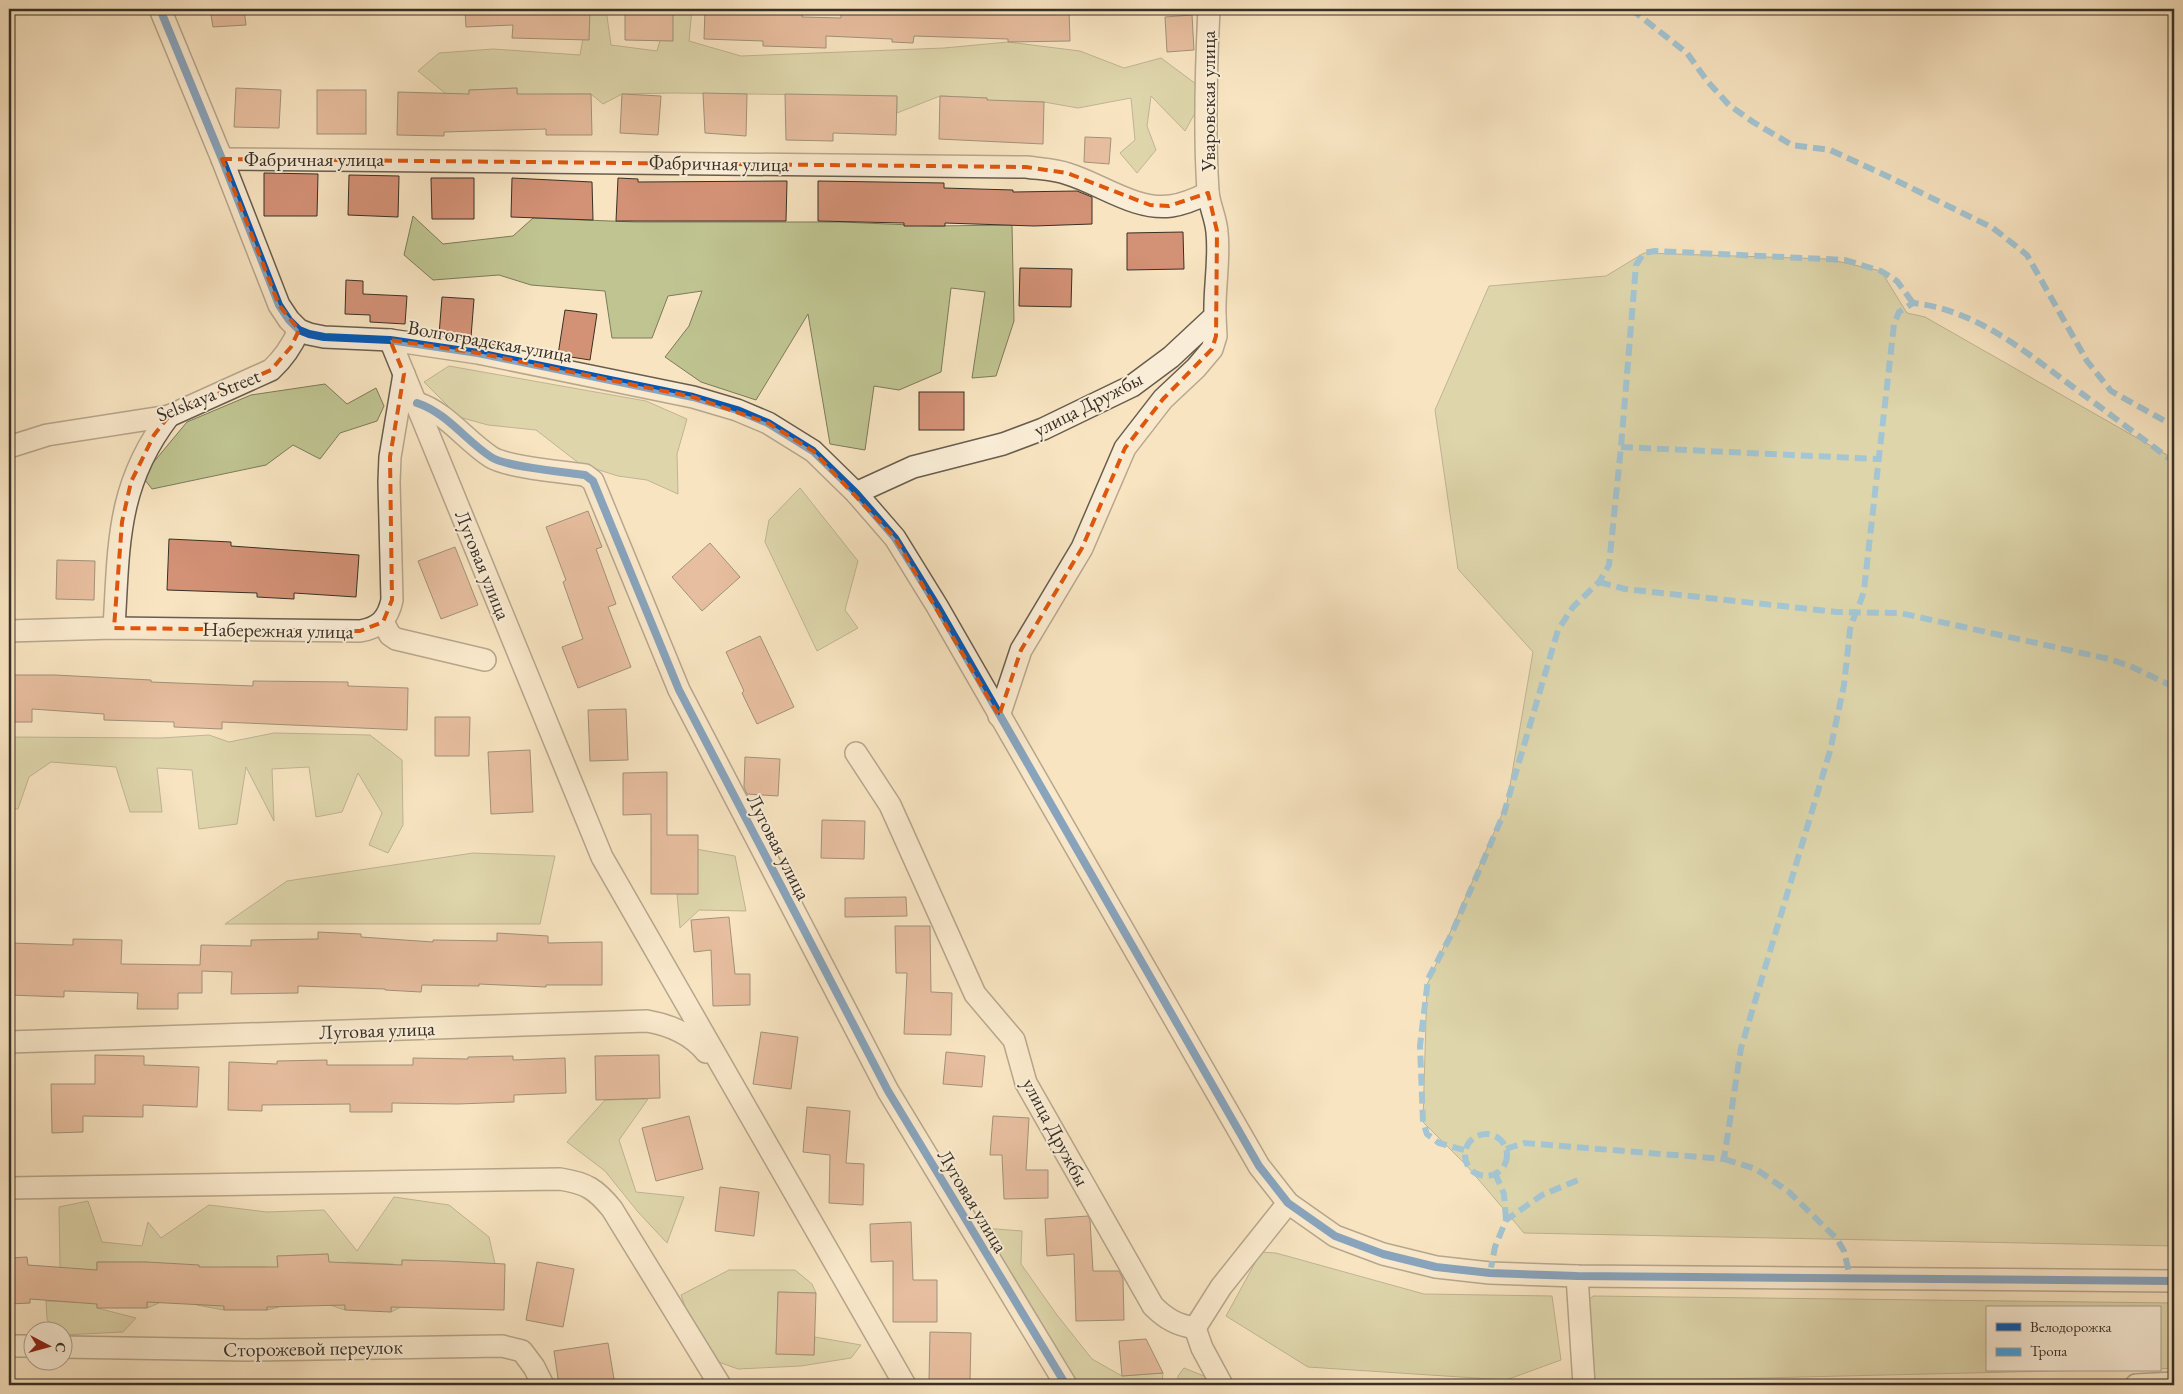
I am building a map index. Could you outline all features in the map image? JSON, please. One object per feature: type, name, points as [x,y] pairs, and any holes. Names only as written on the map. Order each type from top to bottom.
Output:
[{"type":"street","points":[[160,9],[222,159],[279,306],[299,330]]},
{"type":"street","name":"Уваровская улица","points":[[1208,193],[1206,67],[1209,9]]},
{"type":"street","name":"Фабричная улица","points":[[222,159],[1026,167],[1067,173],[1125,197],[1150,205],[1169,206],[1186,203],[1208,193]]},
{"type":"street","points":[[999,716],[1021,650],[1082,548],[1126,448],[1163,399],[1196,368],[1212,349],[1216,336],[1214,292],[1218,255],[1217,231],[1208,193]]},
{"type":"street","name":"улица Дружбы","points":[[856,493],[914,467],[1002,444],[1044,429],[1132,386],[1171,357],[1216,316]]},
{"type":"street","name":"Волгоградская улица","points":[[299,330],[324,337],[390,340],[478,353],[693,397],[737,410],[768,423],[812,451],[856,493],[895,538],[1259,1166],[1288,1203],[1334,1236],[1392,1256],[1436,1267],[1490,1273],[1577,1276],[2174,1281]]},
{"type":"street","name":"Selskaya Street","points":[[9,447],[47,435],[169,416],[271,370],[281,361],[291,347],[299,330]]},
{"type":"street","name":"Луговая улица","points":[[390,340],[602,857],[905,1385]]},
{"type":"street","name":"Набережная улица","points":[[9,631],[114,628],[360,631],[372,629],[383,622],[390,612],[392,600],[390,466],[404,374]]},
{"type":"street","name":"Луговая улица","points":[[417,404],[428,407],[442,416],[496,460],[585,475],[593,481],[679,690],[888,1091],[1066,1385]]},
{"type":"street","points":[[114,628],[122,522],[131,482],[142,456],[169,416]]},
{"type":"street","points":[[383,622],[390,635],[396,639],[485,660]]},
{"type":"street","name":"улица Дружбы","points":[[856,754],[890,805],[975,994],[1014,1040],[1026,1083],[1153,1306],[1166,1319],[1183,1326],[1195,1328]]},
{"type":"street","points":[[647,1021],[682,998]]},
{"type":"street","name":"Луговая улица","points":[[9,1042],[647,1021],[663,1024],[682,1032],[703,1049],[725,1074]]},
{"type":"street","points":[[9,1188],[560,1179],[576,1182],[590,1187],[603,1198],[612,1210],[720,1385]]},
{"type":"street","points":[[1222,1385],[1202,1348],[1195,1328],[1222,1287],[1288,1203]]},
{"type":"street","points":[[1577,1276],[1584,1385]]},
{"type":"street","points":[[9,1346],[22,1346]]},
{"type":"street","name":"Сторожевой переулок","points":[[72,1347],[247,1350],[502,1346],[522,1351],[534,1367],[543,1385]]},
{"type":"street","points":[[2136,1385],[2174,1383]]},
{"type":"highlighted area","points":[[222,159],[1026,167],[1067,173],[1150,205],[1169,206],[1208,193],[1217,231],[1216,336],[1212,349],[1163,399],[1125,448],[1082,548],[1021,650],[999,716],[895,538],[813,451],[768,423],[693,397],[478,353],[390,340],[404,374],[390,457],[392,600],[383,622],[360,631],[114,628],[122,522],[131,482],[154,435],[169,416],[271,370],[291,347],[299,330],[279,305]]},
{"type":"green space","points":[[588,9],[606,9],[611,45],[657,51],[669,9],[692,9],[689,41],[741,56],[944,48],[1008,42],[1080,51],[1124,68],[1161,58],[1196,84],[1199,106],[1185,131],[1151,96],[1147,126],[1156,150],[1137,173],[1120,153],[1135,140],[1131,98],[1078,108],[1044,102],[1001,101],[987,108],[987,98],[940,96],[897,113],[897,96],[622,94],[603,104],[591,94],[546,94],[537,99],[518,118],[517,88],[469,90],[470,111],[451,114],[445,93],[418,71],[439,53],[493,49],[580,55]]},
{"type":"green space","points":[[413,216],[443,244],[513,236],[533,218],[636,222],[841,222],[934,226],[1012,225],[1014,321],[996,376],[972,378],[985,292],[951,288],[941,372],[899,390],[874,386],[865,450],[830,444],[808,314],[756,400],[701,382],[665,357],[689,326],[702,291],[668,296],[652,338],[612,338],[605,291],[531,285],[499,275],[433,280],[404,255]]},
{"type":"green space","points":[[1644,253],[1827,259],[1881,271],[1907,313],[1925,317],[2174,459],[2174,1246],[1524,1233],[1467,1166],[1423,1122],[1427,985],[1507,803],[1533,652],[1458,569],[1435,410],[1489,286],[1606,276]]},
{"type":"green space","points":[[449,366],[646,401],[687,419],[677,454],[678,494],[647,480],[618,476],[580,464],[536,430],[488,425],[459,417],[424,382]]},
{"type":"green space","points":[[325,384],[347,404],[376,388],[384,406],[377,421],[340,433],[320,459],[293,445],[266,465],[152,489],[142,476],[187,422],[251,395]]},
{"type":"green space","points":[[800,488],[858,561],[845,610],[858,628],[817,651],[765,542],[769,520]]},
{"type":"green space","points":[[274,733],[370,735],[402,760],[403,825],[388,853],[369,845],[382,813],[358,773],[342,812],[316,817],[309,767],[272,769],[274,821],[246,767],[237,824],[199,829],[192,770],[157,768],[162,812],[130,812],[116,767],[51,762],[29,777],[18,809],[9,809],[9,737],[161,738],[209,735],[229,742]]},
{"type":"green space","points":[[690,848],[735,856],[746,911],[699,910],[680,928],[677,894],[698,894]]},
{"type":"green space","points":[[473,853],[555,856],[540,924],[225,924],[287,881]]},
{"type":"green space","points":[[648,1099],[619,1140],[636,1192],[684,1197],[667,1243],[638,1212],[605,1171],[567,1142],[605,1100]]},
{"type":"green space","points":[[394,1197],[449,1205],[489,1237],[495,1264],[402,1260],[401,1307],[391,1312],[393,1264],[347,1262],[345,1310],[330,1305],[328,1254],[277,1256],[279,1307],[267,1310],[267,1267],[225,1267],[224,1310],[197,1305],[160,1264],[159,1303],[147,1308],[147,1262],[97,1262],[97,1308],[136,1318],[123,1332],[72,1335],[72,1322],[48,1322],[47,1319],[46,1301],[75,1302],[60,1267],[59,1207],[88,1201],[102,1242],[142,1246],[148,1222],[161,1238],[209,1205],[267,1212],[324,1210],[357,1251]]},
{"type":"green space","points":[[983,1228],[1022,1231],[1021,1264],[1057,1315],[1092,1359],[1122,1376],[1163,1373],[1162,1385],[1072,1385]]},
{"type":"green space","points":[[1261,1252],[1276,1253],[1424,1294],[1552,1296],[1561,1360],[1506,1380],[1308,1367],[1226,1316]]},
{"type":"green space","points":[[729,1270],[795,1270],[812,1284],[816,1293],[778,1292],[776,1354],[814,1355],[815,1337],[861,1345],[851,1358],[801,1366],[738,1369],[702,1356],[681,1295]]},
{"type":"green space","points":[[1593,1296],[2174,1303],[2174,1368],[2160,1369],[2160,1306],[1986,1306],[1986,1372],[2011,1372],[1592,1382],[1579,1308]]},
{"type":"green space","points":[[1184,1368],[1214,1380],[1211,1385],[1178,1385],[1178,1376]]},
{"type":"building","points":[[210,9],[244,9],[246,25],[213,27]]},
{"type":"building","points":[[465,9],[590,9],[589,40],[512,38],[513,25],[466,27]]},
{"type":"building","points":[[625,9],[673,9],[673,41],[625,40]]},
{"type":"building","points":[[705,9],[803,9],[802,17],[841,18],[841,9],[1069,9],[1070,41],[1008,42],[1008,39],[914,36],[913,43],[892,42],[892,39],[826,36],[826,48],[763,46],[763,41],[704,39]]},
{"type":"building","points":[[1192,15],[1194,50],[1167,52],[1165,17]]},
{"type":"building","points":[[236,88],[281,90],[279,128],[234,127]]},
{"type":"building","points":[[517,88],[517,94],[591,94],[592,135],[546,135],[546,129],[444,132],[444,136],[397,135],[398,92],[469,94],[469,90]]},
{"type":"building","points":[[317,90],[366,90],[366,134],[317,134]]},
{"type":"building","points":[[703,93],[747,94],[746,136],[705,133]]},
{"type":"building","points":[[622,94],[661,96],[658,135],[620,133]]},
{"type":"building","points":[[785,94],[897,96],[896,135],[833,133],[833,141],[786,140]]},
{"type":"building","points":[[940,96],[1044,102],[1043,144],[939,139]]},
{"type":"building","points":[[1085,137],[1111,138],[1109,164],[1084,162]]},
{"type":"building","points":[[264,173],[318,174],[317,216],[264,216]]},
{"type":"building","points":[[349,175],[399,176],[398,217],[348,215]]},
{"type":"building","points":[[431,178],[474,178],[474,219],[432,219]]},
{"type":"building","points":[[512,178],[592,182],[593,220],[511,217]]},
{"type":"building","points":[[618,178],[638,179],[638,182],[787,181],[786,221],[616,221]]},
{"type":"building","points":[[818,181],[944,183],[944,188],[1013,190],[1013,192],[1077,191],[1092,197],[1092,224],[1034,226],[945,223],[945,226],[904,226],[904,223],[818,221]]},
{"type":"building","points":[[1183,232],[1184,269],[1127,270],[1127,233]]},
{"type":"building","points":[[1020,268],[1072,269],[1071,307],[1019,306]]},
{"type":"building","points":[[346,280],[363,281],[363,294],[407,296],[405,324],[370,322],[370,315],[345,314]]},
{"type":"building","points":[[442,297],[474,299],[471,337],[439,335]]},
{"type":"building","points":[[565,310],[597,314],[590,360],[558,355]]},
{"type":"building","points":[[919,392],[964,392],[964,430],[919,430]]},
{"type":"building","points":[[588,511],[602,547],[596,549],[616,604],[608,607],[631,667],[578,688],[562,647],[583,639],[563,582],[566,580],[546,527]]},
{"type":"building","points":[[169,539],[231,542],[231,546],[359,555],[356,597],[294,593],[294,599],[257,597],[257,593],[167,590]]},
{"type":"building","points":[[710,543],[740,577],[702,611],[672,577]]},
{"type":"building","points":[[455,547],[478,605],[441,619],[418,561]]},
{"type":"building","points":[[57,560],[95,561],[94,600],[56,599]]},
{"type":"building","points":[[760,636],[794,707],[757,724],[742,693],[744,691],[726,652]]},
{"type":"building","points":[[9,675],[55,675],[151,680],[151,682],[253,686],[253,681],[348,682],[348,686],[408,688],[407,730],[222,722],[222,729],[174,727],[174,722],[104,720],[104,714],[32,709],[32,722],[9,722]]},
{"type":"building","points":[[626,709],[628,760],[590,761],[588,710]]},
{"type":"building","points":[[435,717],[470,717],[469,756],[435,756]]},
{"type":"building","points":[[530,750],[533,812],[491,814],[488,752]]},
{"type":"building","points":[[745,757],[780,759],[778,796],[747,794],[744,787]]},
{"type":"building","points":[[667,772],[667,835],[698,835],[698,894],[651,894],[651,814],[623,815],[623,773]]},
{"type":"building","points":[[822,820],[865,821],[864,859],[821,858]]},
{"type":"building","points":[[906,897],[907,916],[845,917],[845,898]]},
{"type":"building","points":[[729,917],[735,974],[750,974],[750,1005],[713,1006],[711,950],[694,952],[691,920]]},
{"type":"building","points":[[895,926],[930,926],[931,992],[952,993],[951,1035],[904,1034],[907,973],[896,973]]},
{"type":"building","points":[[318,932],[361,934],[361,937],[433,942],[433,940],[497,941],[497,933],[548,936],[548,943],[602,942],[602,985],[546,985],[546,987],[479,984],[479,986],[422,985],[421,992],[298,986],[298,993],[231,994],[232,972],[202,971],[202,993],[178,993],[178,1009],[137,1009],[138,993],[64,991],[64,997],[9,995],[10,943],[73,945],[73,939],[122,940],[121,964],[200,965],[201,945],[251,946],[251,940],[318,939]]},
{"type":"building","points":[[761,1032],[798,1037],[791,1089],[753,1084]]},
{"type":"building","points":[[946,1052],[985,1056],[982,1087],[943,1084]]},
{"type":"building","points":[[95,1055],[144,1056],[144,1065],[199,1067],[197,1107],[143,1105],[143,1117],[83,1116],[83,1132],[52,1133],[51,1084],[95,1084]]},
{"type":"building","points":[[659,1055],[660,1098],[596,1100],[595,1056]]},
{"type":"building","points":[[513,1056],[513,1060],[565,1058],[566,1093],[514,1095],[514,1102],[457,1104],[392,1103],[392,1112],[350,1112],[350,1104],[262,1105],[262,1111],[228,1110],[229,1062],[277,1064],[277,1061],[327,1060],[327,1065],[413,1065],[413,1058],[468,1059],[468,1057]]},
{"type":"building","points":[[807,1107],[850,1111],[846,1163],[864,1164],[863,1205],[829,1203],[830,1155],[803,1152]]},
{"type":"building","points":[[689,1116],[703,1169],[656,1181],[642,1128]]},
{"type":"building","points":[[993,1116],[1029,1118],[1026,1170],[1048,1170],[1048,1198],[1004,1199],[1002,1155],[990,1155]]},
{"type":"building","points":[[720,1187],[759,1192],[754,1236],[715,1231]]},
{"type":"building","points":[[1088,1216],[1090,1220],[1093,1271],[1119,1271],[1123,1279],[1124,1320],[1076,1321],[1074,1254],[1047,1256],[1045,1219]]},
{"type":"building","points":[[911,1222],[913,1280],[937,1280],[937,1322],[893,1322],[893,1261],[871,1262],[870,1224]]},
{"type":"building","points":[[328,1254],[329,1262],[402,1265],[402,1260],[505,1264],[504,1310],[391,1307],[391,1312],[345,1310],[345,1305],[267,1307],[267,1310],[224,1310],[224,1306],[147,1302],[147,1308],[97,1308],[97,1304],[30,1299],[30,1303],[9,1304],[9,1258],[27,1257],[28,1265],[97,1270],[97,1262],[147,1262],[199,1265],[199,1267],[278,1267],[277,1256]]},
{"type":"building","points":[[537,1262],[574,1269],[563,1327],[526,1320]]},
{"type":"building","points":[[778,1292],[816,1293],[814,1355],[776,1354]]},
{"type":"building","points":[[930,1332],[971,1333],[970,1382],[929,1381]]},
{"type":"building","points":[[1146,1339],[1163,1373],[1122,1376],[1119,1341]]},
{"type":"building","points":[[608,1343],[615,1385],[559,1385],[554,1351]]},
{"type":"marked path","points":[[1631,9],[1687,53],[1708,82],[1729,105],[1753,122],[1792,145],[1830,150],[1993,228],[2027,255],[2087,361],[2111,391],[2174,426]]},
{"type":"marked path","points":[[1464,1150],[1439,1143],[1427,1134],[1423,1122],[1420,1046],[1428,979],[1451,935],[1504,813],[1558,630],[1573,607],[1599,582],[1609,565],[1636,265],[1644,253],[1655,251],[1845,260],[1881,271],[1897,281],[1913,303]]},
{"type":"marked path","points":[[1506,1149],[1524,1143],[1724,1159],[1741,1048],[1830,751],[1844,685],[1850,630],[1864,590],[1894,324],[1899,312],[1913,303],[1936,307],[1978,323],[2036,359],[2174,462]]},
{"type":"marked path","points":[[1621,447],[1877,459]]},
{"type":"marked path","points":[[1599,582],[1625,589],[1837,612],[1900,613],[2109,659],[2130,666],[2174,687]]},
{"type":"marked path","points":[[1486,1134],[1501,1140],[1507,1155],[1501,1170],[1486,1176],[1471,1170],[1465,1155],[1471,1140],[1486,1134]]},
{"type":"marked path","points":[[1724,1159],[1756,1169],[1789,1192],[1837,1239],[1844,1251],[1850,1277]]},
{"type":"marked path","points":[[1495,1173],[1504,1194],[1506,1220]]},
{"type":"marked path","points":[[1490,1273],[1495,1247],[1506,1220],[1542,1195],[1583,1178]]},
{"type":"cycle path","points":[[160,9],[222,159],[279,305],[289,320],[299,330],[324,337],[390,340],[478,353],[693,397],[737,410],[768,423],[813,451],[856,493],[895,538],[937,606],[1259,1166],[1288,1203],[1335,1236],[1383,1254],[1436,1267],[1490,1273],[1577,1276],[2174,1281]]},
{"type":"cycle path","points":[[417,403],[438,413],[498,461],[550,471],[585,475],[593,481],[679,690],[888,1091],[1066,1385]]}]
